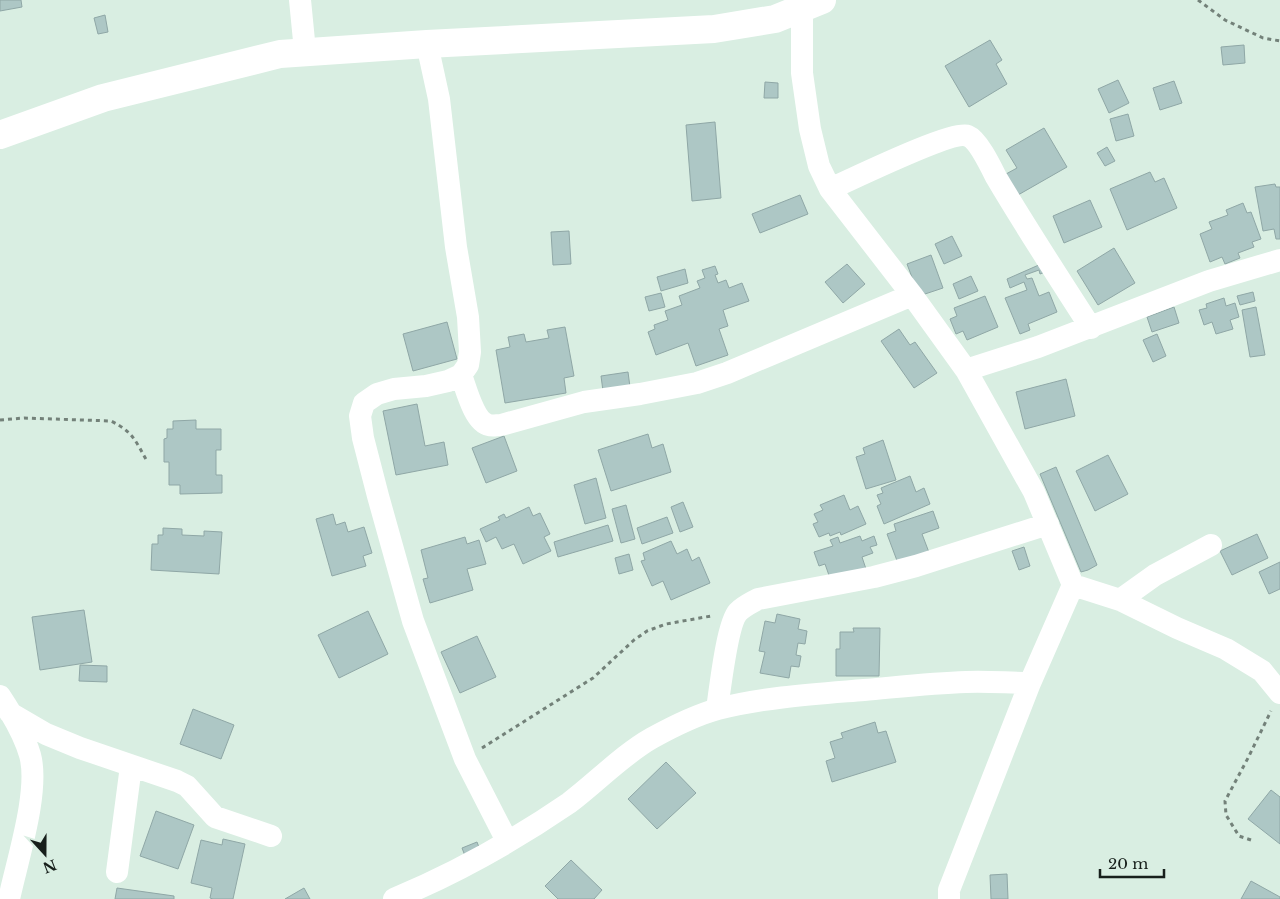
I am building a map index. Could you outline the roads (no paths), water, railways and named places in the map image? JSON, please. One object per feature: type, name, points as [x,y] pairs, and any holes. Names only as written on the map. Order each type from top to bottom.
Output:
[{"type":"street","points":[[300,0],[305,51]]},
{"type":"street","points":[[0,135],[103,98],[280,54],[305,51],[714,29],[775,19],[812,4]]},
{"type":"street","points":[[812,4],[802,74],[810,129],[820,166],[830,189],[912,294],[966,370],[1034,492],[1073,585],[1030,683],[949,890],[949,899]]},
{"type":"street","points":[[427,44],[439,100],[456,248],[468,317],[470,352],[468,365],[461,375],[448,381],[426,386],[394,389],[377,394],[364,403],[360,416],[362,438],[413,621],[465,759],[507,841]]},
{"type":"street","points":[[830,189],[935,143],[959,136],[968,136],[974,141],[984,156],[1027,228],[1091,328]]},
{"type":"street","points":[[966,370],[1091,328],[1209,281],[1280,260]]},
{"type":"street","points":[[461,375],[480,421],[488,426],[501,425],[584,402],[697,383],[727,373],[912,294]]},
{"type":"street","points":[[717,709],[730,629],[737,613],[746,605],[758,600],[874,577],[916,566],[1048,524]]},
{"type":"street","points":[[1120,600],[1155,575],[1211,545]]},
{"type":"street","points":[[1073,585],[1120,600],[1226,649],[1262,671],[1280,693]]},
{"type":"street","points":[[394,899],[459,869],[570,802],[614,765],[651,738],[717,709],[752,702],[830,693],[967,682],[1030,683]]},
{"type":"street","points":[[5,704],[46,734],[80,748],[177,781],[187,786],[215,817],[271,836]]},
{"type":"street","points":[[5,704],[21,732],[30,755],[32,774],[30,802],[9,899]]},
{"type":"street","points":[[117,872],[131,766]]}]
